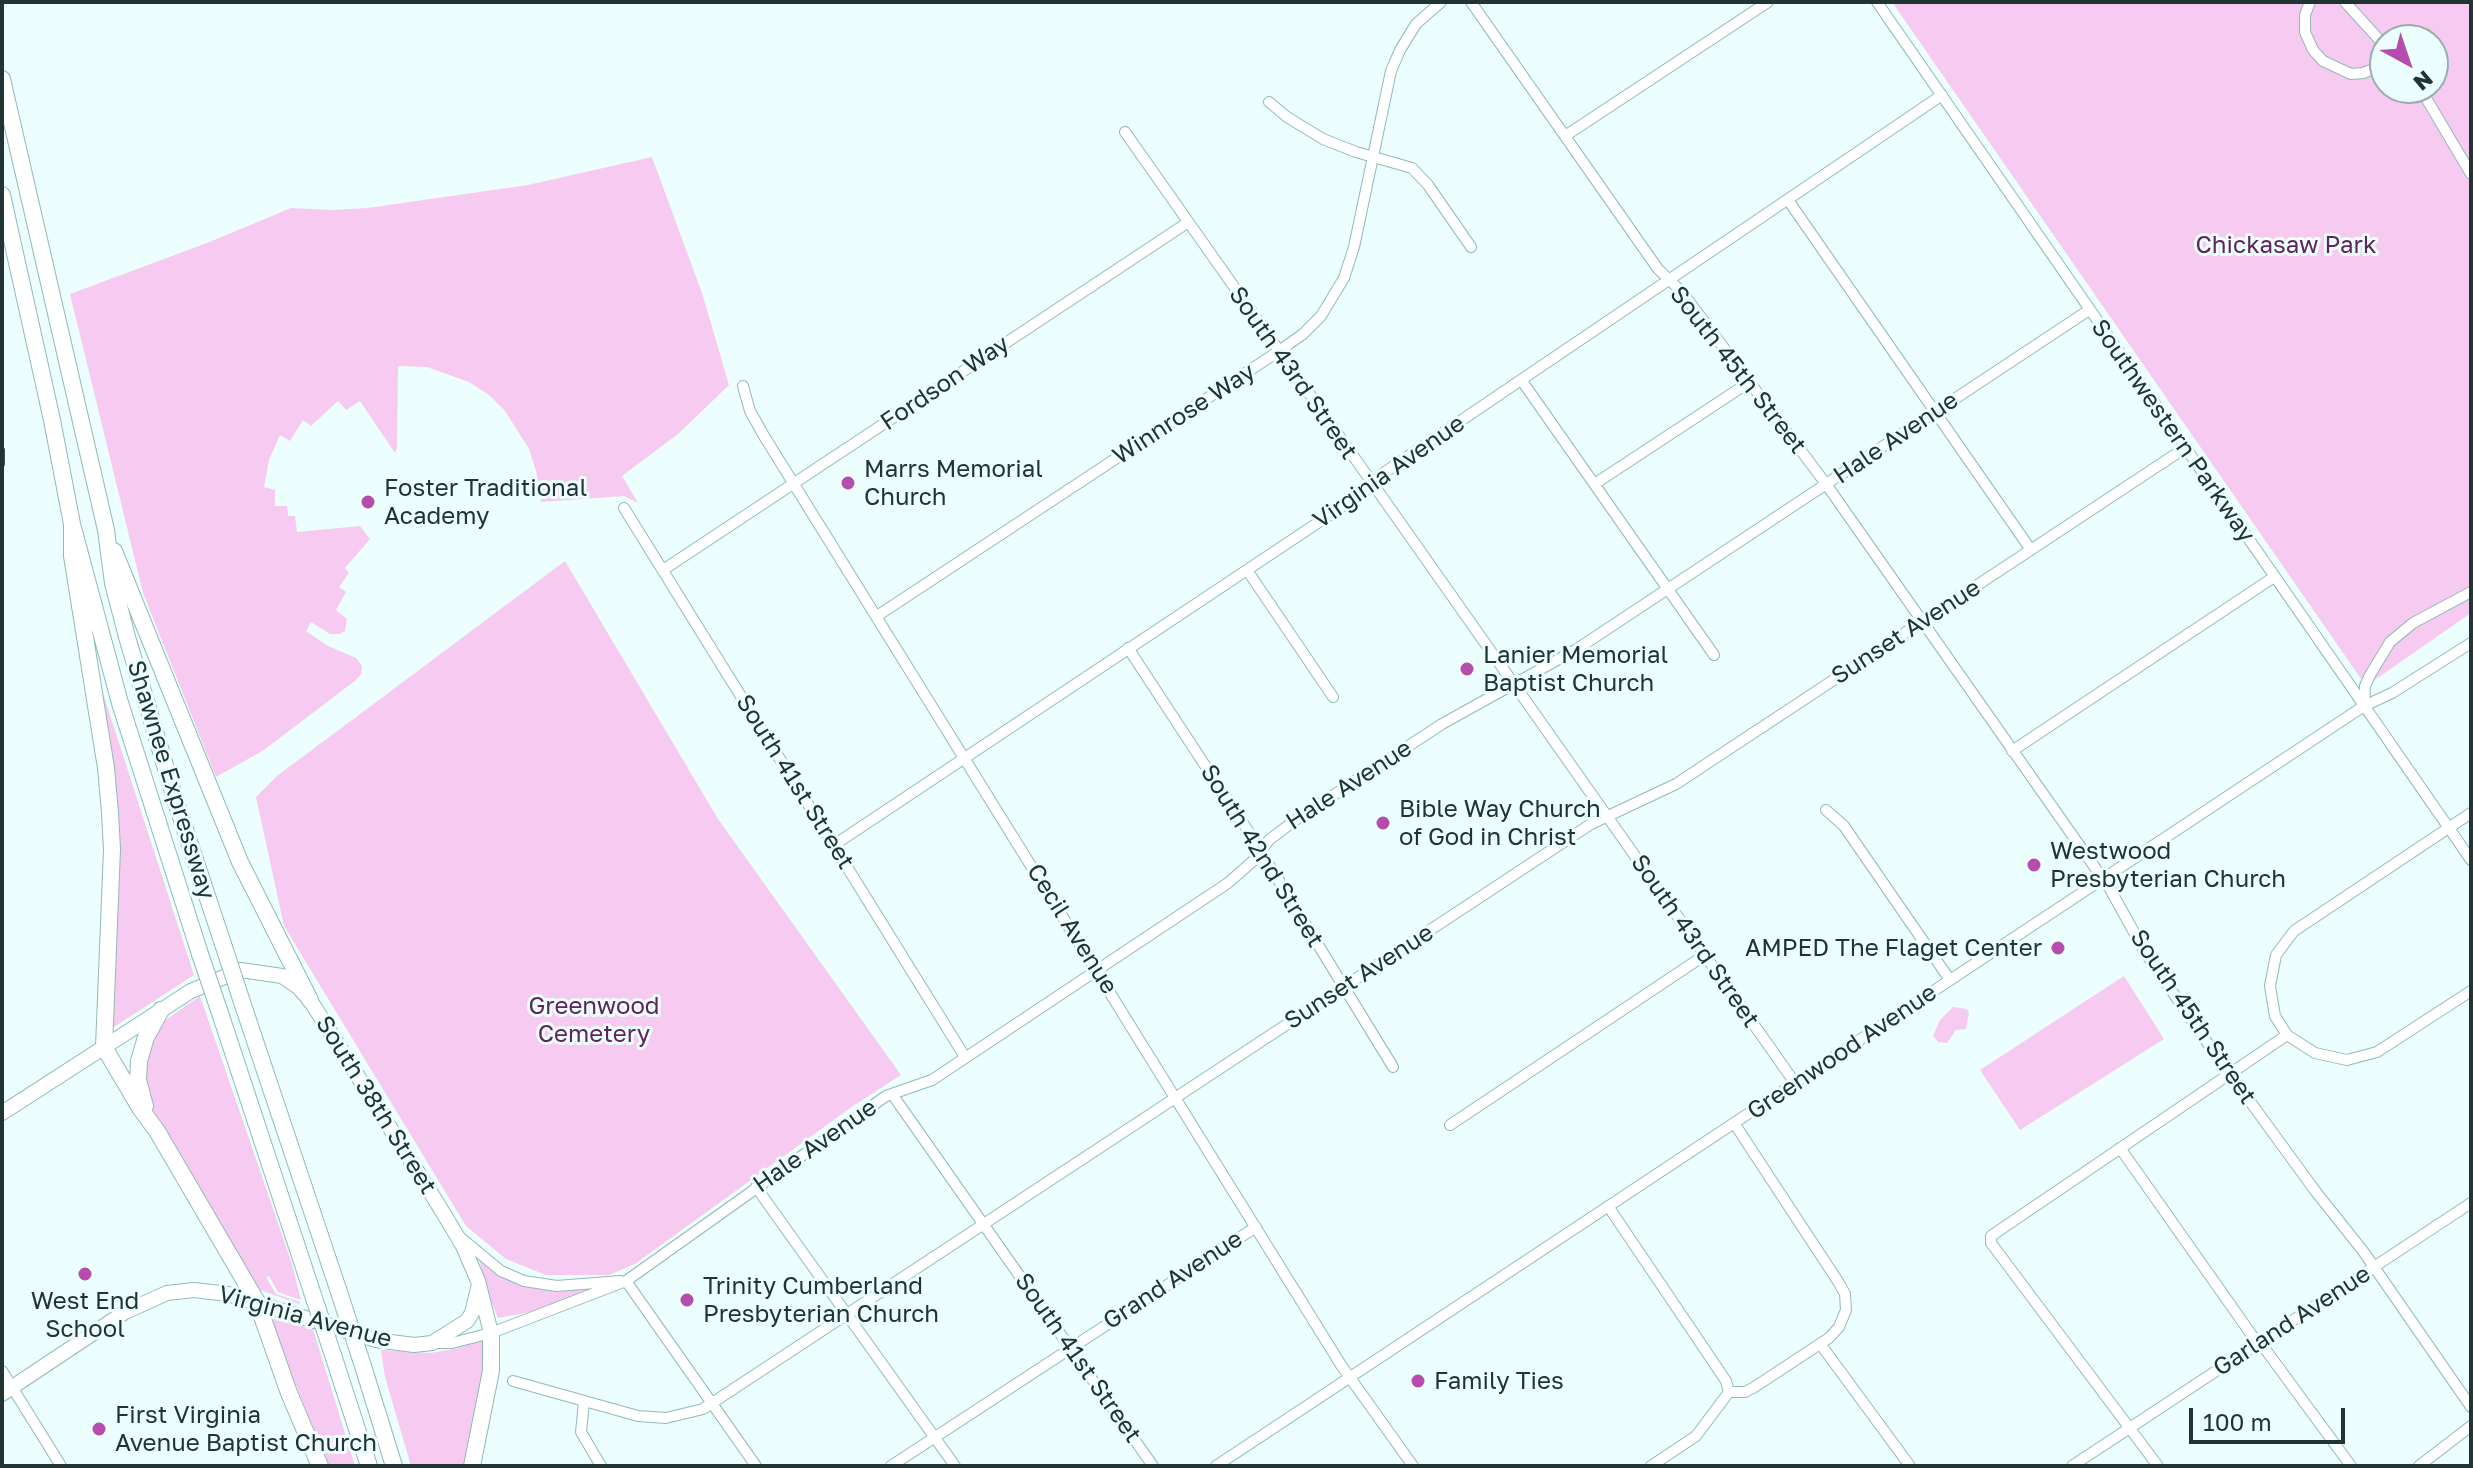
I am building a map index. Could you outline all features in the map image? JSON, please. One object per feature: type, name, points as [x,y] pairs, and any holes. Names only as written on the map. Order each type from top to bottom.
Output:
[{"type":"highway","name":"Shawnee Expressway","points":[[2,79],[106,530],[113,583],[130,650],[175,799],[394,1466]]},
{"type":"highway","name":"Shawnee Expressway","points":[[2,195],[72,524],[124,717],[369,1466]]},
{"type":"highway","points":[[72,524],[72,556],[106,768],[110,813],[112,849],[104,1047],[157,1131]]},
{"type":"highway","points":[[106,530],[240,862],[310,1000]]},
{"type":"highway","points":[[161,1010],[141,1049],[138,1080],[144,1103],[206,1220],[257,1302],[289,1393],[320,1466]]},
{"type":"highway","points":[[472,1466],[491,1371],[491,1333]]},
{"type":"main road","name":"South 38th Street","points":[[2,1113],[191,991],[241,970],[282,976],[310,1000],[455,1233],[478,1281],[491,1333]]},
{"type":"main road","points":[[432,1343],[467,1321],[477,1298],[478,1281]]},
{"type":"main road","name":"Virginia Avenue","points":[[7,1390],[125,1312],[158,1296],[194,1290],[257,1302],[376,1340],[401,1344],[432,1343]]},
{"type":"street","name":"Winnrose Way","points":[[877,616],[1279,351],[1321,316],[1339,287],[1354,247],[1391,71],[1416,24],[1441,2]]},
{"type":"street","name":"South 45th Street","points":[[1471,2],[1658,269],[1682,292],[1826,484],[2102,879],[2145,952],[2230,1074],[2374,1267],[2471,1407]]},
{"type":"street","points":[[1565,136],[1768,2]]},
{"type":"street","name":"Southwestern Parkway","points":[[1877,2],[2471,860]]},
{"type":"street","points":[[2310,2],[2305,15],[2305,32],[2313,50],[2335,69],[2351,74],[2369,71]]},
{"type":"street","points":[[2345,2],[2369,28]]},
{"type":"street","name":"Virginia Avenue","points":[[834,845],[1247,570],[1382,474],[1942,95]]},
{"type":"street","points":[[1269,102],[1323,139],[1406,164],[1421,175],[1471,247]]},
{"type":"street","points":[[2429,104],[2471,174]]},
{"type":"street","name":"South 43rd Street","points":[[1125,132],[1795,1083]]},
{"type":"street","points":[[1788,200],[2031,550]]},
{"type":"street","name":"Fordson Way","points":[[663,570],[1187,223]]},
{"type":"street","name":"Hale Avenue","points":[[626,1281],[892,1094],[932,1080],[1228,883],[1281,830],[1442,724],[1577,649],[2089,310]]},
{"type":"street","points":[[1522,381],[1714,655]]},
{"type":"street","points":[[1596,483],[1748,383]]},
{"type":"street","name":"Cecil Avenue","points":[[743,386],[750,411],[1256,1227],[1350,1377],[1413,1466]]},
{"type":"street","name":"Sunset Avenue","points":[[513,1381],[650,1418],[680,1416],[712,1404],[1591,824],[1676,784],[2185,448]]},
{"type":"street","name":"South 41st Street","points":[[624,508],[965,1057]]},
{"type":"street","points":[[1247,570],[1333,697]]},
{"type":"street","points":[[2012,751],[2274,577]]},
{"type":"street","points":[[2364,706],[2365,686],[2390,642],[2413,623],[2471,592]]},
{"type":"street","name":"Greenwood Avenue","points":[[1216,1466],[2364,706],[2392,693],[2471,643]]},
{"type":"street","name":"South 42nd Street","points":[[1128,648],[1260,851],[1393,1067]]},
{"type":"street","points":[[1826,810],[1844,826],[1950,980]]},
{"type":"street","points":[[2471,813],[2294,931],[2281,946],[2271,970],[2270,986],[2275,1016],[2287,1035],[2325,1057],[2357,1059],[2377,1052],[2471,991]]},
{"type":"street","points":[[1450,1125],[1705,955]]},
{"type":"street","points":[[2158,1466],[1991,1243],[1991,1236],[2287,1035]]},
{"type":"street","name":"South 41st Street","points":[[892,1094],[1153,1466]]},
{"type":"street","points":[[1729,1392],[1745,1392],[1753,1388],[1821,1345],[1839,1327],[1846,1310],[1845,1294],[1839,1283],[1734,1123]]},
{"type":"street","points":[[2120,1148],[2351,1466]]},
{"type":"street","points":[[756,1187],[955,1466]]},
{"type":"street","name":"Garland Avenue","points":[[2072,1466],[2471,1203]]},
{"type":"street","points":[[1608,1206],[1726,1381],[1729,1392]]},
{"type":"street","name":"Grand Avenue","points":[[891,1466],[1256,1227]]},
{"type":"street","points":[[455,1233],[501,1271],[524,1281],[557,1286],[626,1281],[756,1466]]},
{"type":"street","name":"Virginia Avenue","points":[[432,1343],[452,1343],[491,1333],[568,1306],[626,1281]]},
{"type":"street","points":[[1821,1345],[1910,1466]]},
{"type":"street","points":[[2,1371],[7,1390],[61,1466]]},
{"type":"street","points":[[1656,1465],[1696,1436],[1729,1392]]},
{"type":"street","points":[[584,1402],[581,1432],[601,1466]]},
{"type":"street","points":[[2419,1466],[2471,1426]]},
{"type":"green space","name":"Chickasaw Park","points":[[1892,2],[2471,2],[2471,613],[2366,686]]},
{"type":"green space","points":[[652,157],[703,296],[729,385],[678,434],[622,476],[638,503],[624,496],[541,502],[529,449],[505,411],[489,395],[469,382],[427,367],[398,366],[395,453],[360,401],[346,410],[338,401],[311,426],[303,420],[290,441],[280,435],[269,460],[264,487],[275,490],[275,506],[287,506],[288,516],[295,516],[297,532],[360,526],[370,539],[345,568],[349,573],[339,587],[346,592],[336,610],[347,619],[345,631],[330,634],[311,622],[306,631],[328,646],[356,658],[362,666],[361,674],[264,750],[216,777],[143,593],[70,294],[291,208],[368,208],[528,185]]},
{"type":"green space","name":"Greenwood Cemetery","points":[[565,561],[718,819],[901,1075],[853,1106],[635,1264],[609,1275],[546,1275],[506,1259],[466,1226],[284,926],[256,797],[277,776]]},
{"type":"green space","points":[[99,681],[194,975],[114,1027],[112,1025]]},
{"type":"green space","points":[[2124,976],[2164,1039],[2020,1130],[1980,1070]]},
{"type":"green space","points":[[200,996],[292,1264],[301,1300],[278,1292],[269,1276],[266,1277],[276,1294],[299,1304],[260,1290],[147,1100],[144,1057],[164,1021]]},
{"type":"green space","points":[[1953,1007],[1967,1009],[1966,1029],[1956,1030],[1947,1043],[1938,1042],[1933,1036],[1940,1020]]},
{"type":"green space","points":[[479,1259],[500,1275],[528,1287],[556,1292],[597,1287],[530,1312],[498,1318]]},
{"type":"green space","points":[[276,1318],[313,1329],[355,1466],[329,1466],[270,1322]]},
{"type":"green space","points":[[482,1340],[488,1360],[468,1466],[411,1466],[385,1377],[381,1350],[430,1353]]},
{"type":"railway","points":[[2,450],[2,464]]},
{"type":"place","name":"Marrs Memorial Church","points":[[848,483]]},
{"type":"place","name":"Foster Traditional Academy","points":[[368,502]]},
{"type":"place","name":"Lanier Memorial Baptist Church","points":[[1467,669]]},
{"type":"place","name":"Bible Way Church of God in Christ","points":[[1383,823]]},
{"type":"place","name":"Westwood Presbyterian Church","points":[[2034,865]]},
{"type":"place","name":"AMPED The Flaget Center","points":[[2058,948]]},
{"type":"place","name":"West End School","points":[[85,1274]]},
{"type":"place","name":"Trinity Cumberland Presbyterian Church","points":[[687,1300]]},
{"type":"place","name":"Family Ties","points":[[1418,1381]]},
{"type":"place","name":"First Virginia Avenue Baptist Church","points":[[99,1429]]}]
